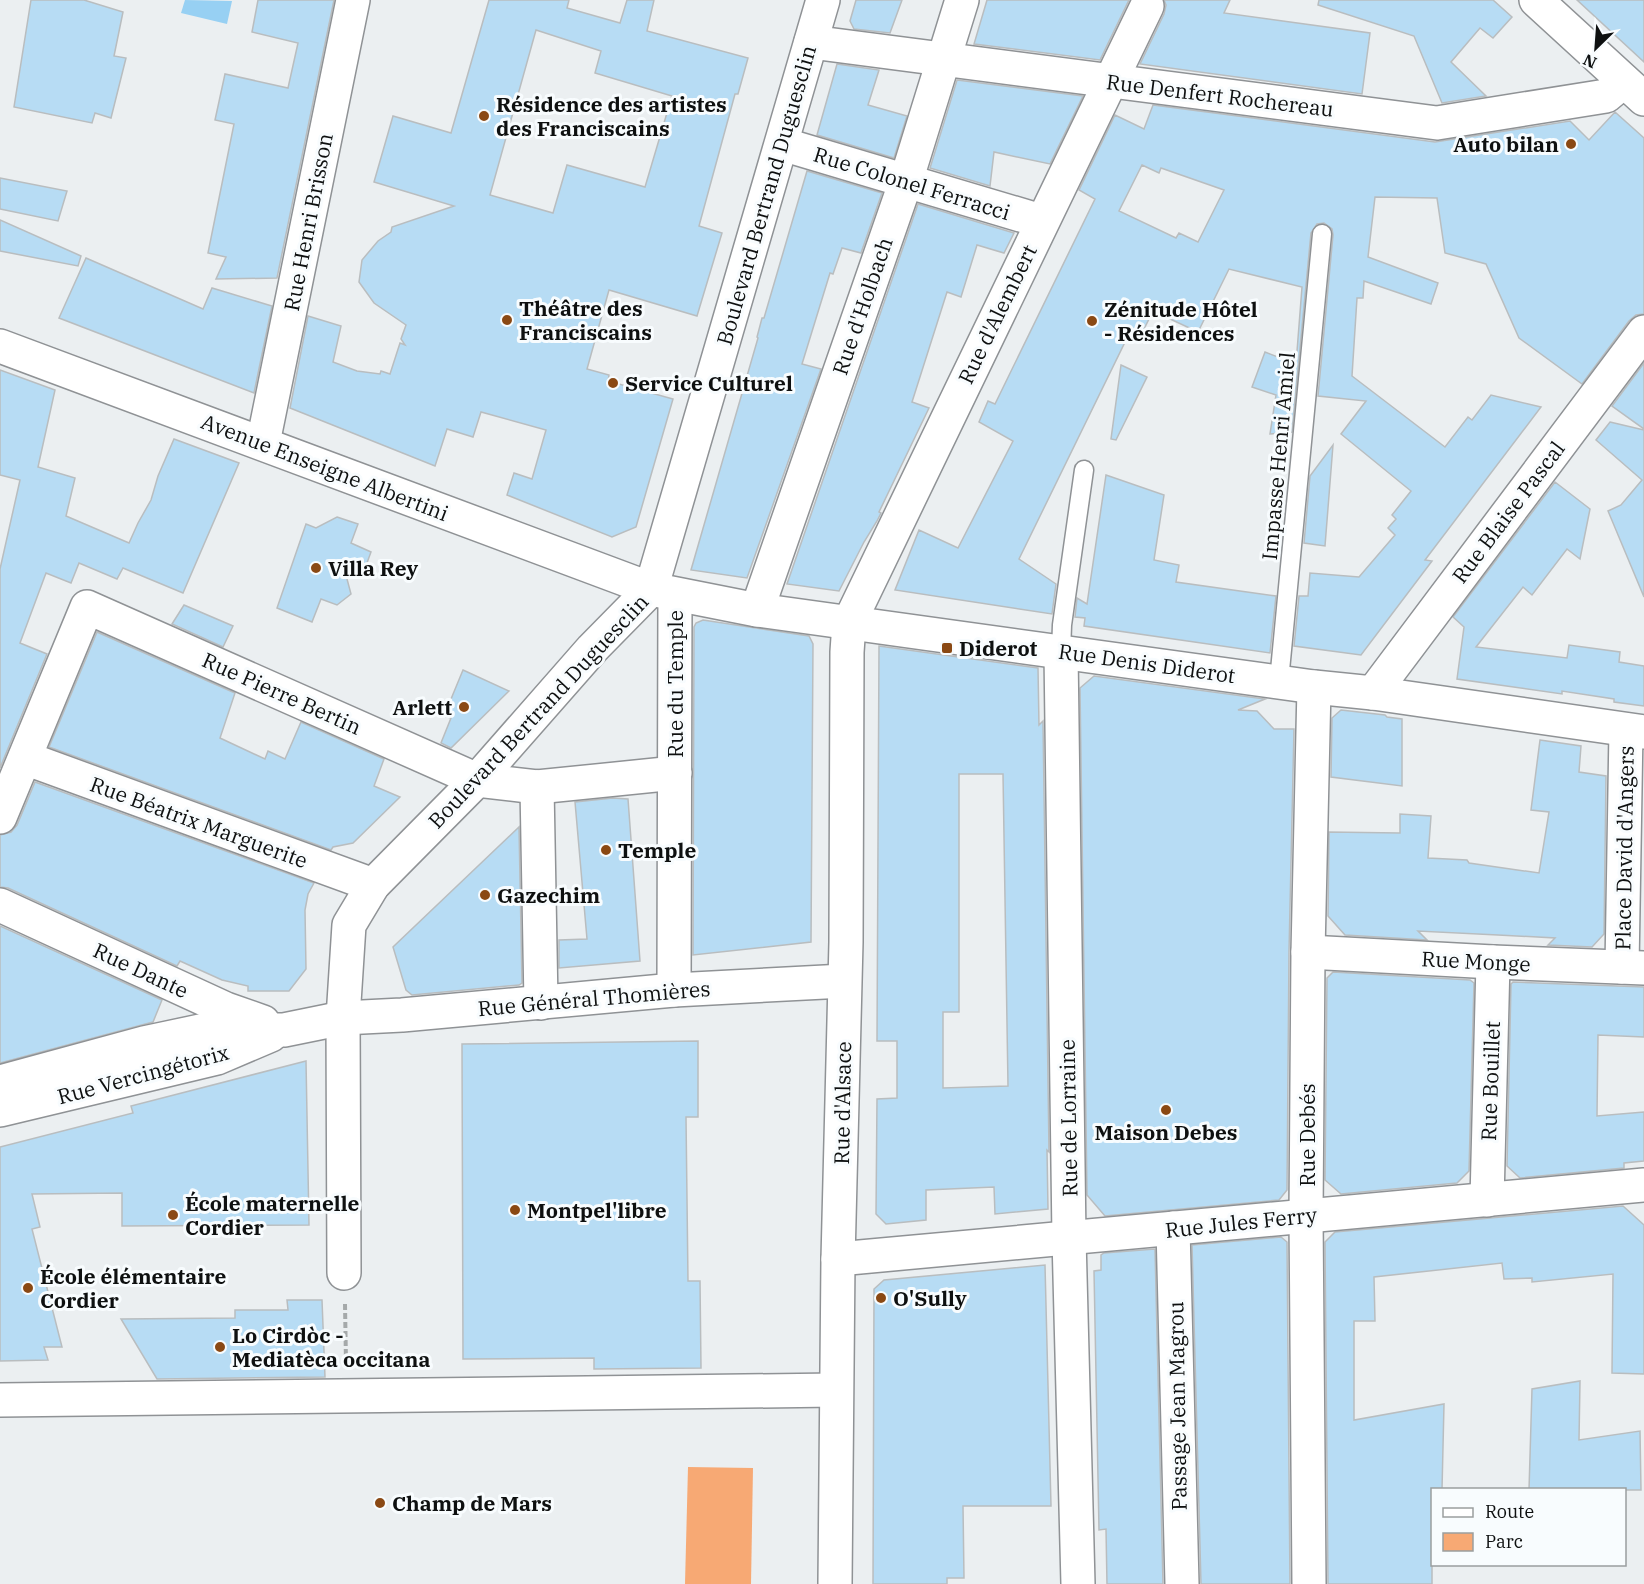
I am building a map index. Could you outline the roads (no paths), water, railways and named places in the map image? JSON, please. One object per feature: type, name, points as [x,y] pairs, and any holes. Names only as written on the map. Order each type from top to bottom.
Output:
[{"type":"street","name":"Rue Henri Brisson","points":[[263,443],[353,0]]},
{"type":"street","name":"Boulevard Bertrand Duguesclin","points":[[344,1273],[343,1018],[349,925],[373,885],[477,780],[592,649],[663,592],[782,144],[823,0]]},
{"type":"street","name":"Rue d'Holbach","points":[[756,610],[906,181],[962,0]]},
{"type":"street","points":[[1536,0],[1634,90]]},
{"type":"street","name":"Rue d'Alembert","points":[[849,623],[1041,221],[1147,6]]},
{"type":"street","name":"Rue Denfert Rochereau","points":[[811,42],[1437,123],[1634,90]]},
{"type":"street","name":"Rue Colonel Ferracci","points":[[782,144],[1041,221]]},
{"type":"street","name":"Rue Blaise Pascal","points":[[1373,693],[1644,332]]},
{"type":"street","name":"Avenue Enseigne Albertini","points":[[0,346],[663,592]]},
{"type":"street","name":"Rue Denis Diderot","points":[[663,592],[756,610],[1314,687],[1373,693],[1635,731]]},
{"type":"street","name":"Rue du Temple","points":[[663,592],[675,773],[674,990]]},
{"type":"street","name":"Rue Pierre Bertin","points":[[25,758],[87,607],[477,780]]},
{"type":"street","name":"Rue d'Alsace","points":[[835,1584],[836,1390],[849,623]]},
{"type":"street","name":"Rue de Lorraine","points":[[1061,652],[1069,1238],[1078,1584]]},
{"type":"street","name":"Rue Debés","points":[[1309,1584],[1306,1215],[1308,952],[1314,687]]},
{"type":"street","name":"Place David d'Angers","points":[[1633,967],[1635,731]]},
{"type":"street","points":[[0,817],[25,758]]},
{"type":"street","name":"Rue Béatrix Marguerite","points":[[25,758],[373,885]]},
{"type":"street","name":"Rue du Temple","points":[[477,780],[537,787],[675,773]]},
{"type":"street","points":[[537,787],[541,1003]]},
{"type":"street","name":"Rue Dante","points":[[0,905],[226,1009],[284,1030]]},
{"type":"street","name":"Rue Monge","points":[[1308,952],[1633,967]]},
{"type":"street","name":"Rue Bouillet","points":[[1487,1200],[1493,962]]},
{"type":"street","name":"Rue Général Thomières","points":[[343,1018],[402,1015],[674,990],[844,981]]},
{"type":"street","name":"Rue Vercingétorix","points":[[0,1110],[217,1058],[284,1030],[343,1018]]},
{"type":"street","name":"Rue Vercingétorix","points":[[0,1082],[144,1043],[205,1030],[284,1030]]},
{"type":"street","name":"Rue Jules Ferry","points":[[838,1259],[1644,1185]]},
{"type":"street","name":"Passage Jean Magrou","points":[[1173,1228],[1182,1584]]},
{"type":"street","points":[[0,1400],[836,1390]]},
{"type":"lane","name":"Impasse Henri Amiel","points":[[1279,681],[1322,234]]},
{"type":"lane","points":[[1061,652],[1062,625],[1083,470]]},
{"type":"water","points":[[185,0],[232,1],[227,24],[181,13]]},
{"type":"place","name":"Résidence des artistes des Franciscains","points":[[484,116]]},
{"type":"place","name":"Auto bilan","points":[[1571,144]]},
{"type":"place","name":"Théâtre des Franciscains","points":[[507,320]]},
{"type":"place","name":"Zénitude Hôtel - Résidences","points":[[1092,321]]},
{"type":"place","name":"Service Culturel","points":[[613,383]]},
{"type":"place","name":"Villa Rey","points":[[316,568]]},
{"type":"place","name":"Diderot","points":[[947,648]]},
{"type":"place","name":"Arlett","points":[[464,707]]},
{"type":"place","name":"Temple","points":[[606,850]]},
{"type":"place","name":"Gazechim","points":[[485,895]]},
{"type":"place","name":"Maison Debes","points":[[1166,1110]]},
{"type":"place","name":"Montpel'libre","points":[[515,1210]]},
{"type":"place","name":"École maternelle Cordier","points":[[173,1215]]},
{"type":"place","name":"École élémentaire Cordier","points":[[28,1288]]},
{"type":"place","name":"O'Sully","points":[[881,1298]]},
{"type":"place","name":"Lo Cirdòc - Mediatèca occitana","points":[[220,1347]]},
{"type":"place","name":"Champ de Mars","points":[[380,1503]]}]
